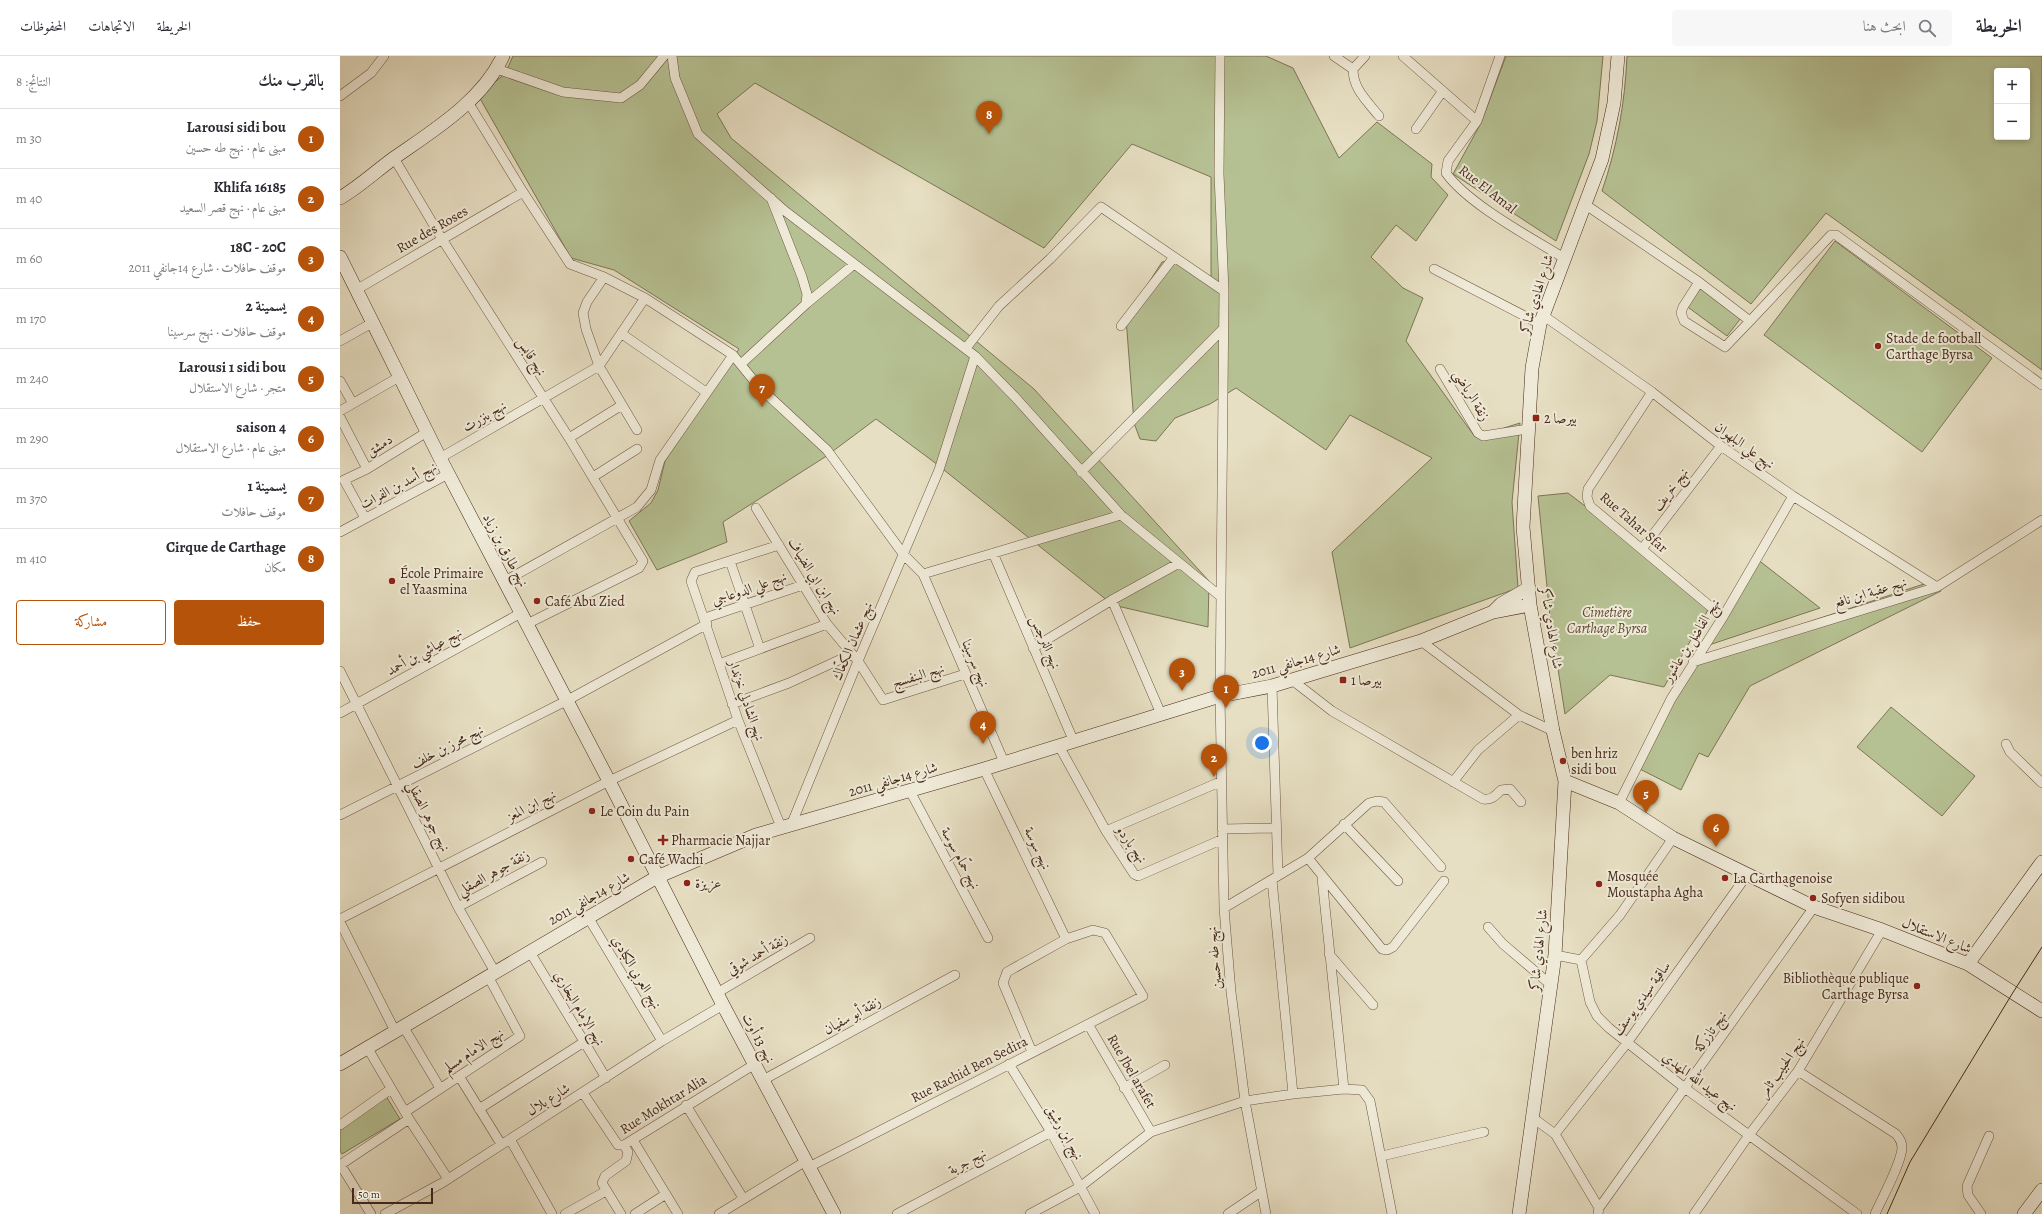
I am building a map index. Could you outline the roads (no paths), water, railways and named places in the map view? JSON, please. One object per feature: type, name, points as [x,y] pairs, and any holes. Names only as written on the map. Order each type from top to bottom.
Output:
[{"type":"street","points":[[340,96],[371,72],[384,56]]},
{"type":"street","points":[[340,198],[437,128],[468,102],[497,68],[503,56]]},
{"type":"street","points":[[497,68],[563,92],[621,98],[640,85],[664,56]]},
{"type":"street","points":[[672,56],[676,78],[698,134],[770,197],[854,265],[966,348],[1015,397],[1121,515],[1220,596]]},
{"type":"street","name":"نهج طه حسين","points":[[1220,56],[1219,174],[1224,291],[1222,330],[1220,696],[1224,908],[1231,992],[1245,1102],[1266,1214]]},
{"type":"street","points":[[1334,56],[1353,68],[1356,88],[1379,116]]},
{"type":"street","points":[[1353,68],[1365,56]]},
{"type":"street","points":[[1403,56],[1442,92],[1477,121]]},
{"type":"street","name":"Rue El Amal","points":[[1500,56],[1477,121],[1448,161],[1446,173],[1450,179],[1482,205],[1564,258]]},
{"type":"street","name":"شارع الهادي شاكر","points":[[1519,1214],[1555,955],[1565,781],[1552,731],[1530,605],[1524,527],[1532,368],[1542,320],[1602,159],[1609,128],[1618,56]]},
{"type":"street","points":[[1416,129],[1442,92]]},
{"type":"street","points":[[468,102],[523,192],[570,264],[604,277],[645,298],[733,355],[758,387],[827,450],[904,555],[923,574],[1121,515]]},
{"type":"street","name":"نهج قابس","points":[[394,158],[442,239],[593,476],[641,557],[642,561],[639,568]]},
{"type":"street","name":"Rue des Roses","points":[[356,290],[523,192]]},
{"type":"street","points":[[770,197],[802,277],[807,294],[806,304]]},
{"type":"street","points":[[1586,205],[1699,282],[1750,321]]},
{"type":"street","points":[[966,348],[998,306],[1050,259],[1101,207],[1224,291]]},
{"type":"street","points":[[1699,282],[1683,307],[1681,313],[1684,321],[1725,347],[1831,235],[1834,234],[2042,385]]},
{"type":"street","name":"نهج طارق بن زياد","points":[[340,257],[448,474],[609,781],[657,877]]},
{"type":"street","points":[[1121,326],[1174,257]]},
{"type":"street","points":[[741,364],[806,304],[854,265]]},
{"type":"street","name":"نهج علي البلهوان","points":[[1434,269],[1542,320],[1652,392],[1720,446],[1793,496],[1937,586]]},
{"type":"street","points":[[604,277],[587,302],[583,313],[586,329],[599,366],[637,430]]},
{"type":"street","points":[[599,366],[645,298]]},
{"type":"street","points":[[340,341],[372,323]]},
{"type":"street","points":[[1081,472],[1222,330]]},
{"type":"street","points":[[622,334],[706,392]]},
{"type":"street","points":[[505,581],[637,507],[651,490],[660,460],[733,355]]},
{"type":"street","name":"نهج عثمان الكعّاك","points":[[786,825],[855,658],[904,555],[939,470],[975,356]]},
{"type":"street","name":"نهج بنزرت","points":[[440,458],[599,366]]},
{"type":"street","name":"زنقة الرياضي","points":[[1440,369],[1478,433],[1483,436],[1528,429]]},
{"type":"street","points":[[340,411],[352,402],[399,377]]},
{"type":"street","points":[[340,381],[352,402]]},
{"type":"street","name":"Rue Tahar Sfar","points":[[1652,392],[1588,489],[1587,497],[1590,506],[1723,617]]},
{"type":"street","points":[[569,438],[622,405]]},
{"type":"street","points":[[340,417],[367,469]]},
{"type":"street","name":"دمشق","points":[[365,518],[344,480],[367,469],[427,432]]},
{"type":"street","name":"نهج خريف","points":[[1642,549],[1720,446]]},
{"type":"street","points":[[593,476],[637,449]]},
{"type":"street","name":"نهج أسد بن الفرات","points":[[340,532],[448,474]]},
{"type":"street","name":"نهج الفاضل بن عاشور","points":[[1619,803],[1671,699],[1693,662],[1723,617],[1793,496]]},
{"type":"street","name":"نهج ابن ابي الضياف","points":[[756,508],[827,624],[855,658],[879,697]]},
{"type":"street","name":"نهج عقبة ابن نافع","points":[[1693,662],[1937,586],[2042,520]]},
{"type":"street","points":[[760,649],[730,561],[779,545]]},
{"type":"street","name":"نهج النرجس","points":[[993,553],[1074,742]]},
{"type":"street","name":"نهج الشادلي خزندار","points":[[730,561],[695,572],[691,582],[706,621],[738,720],[786,825]]},
{"type":"street","points":[[1033,648],[1112,600],[1179,563]]},
{"type":"street","name":"نهج عياشي بن أحمد","points":[[340,713],[524,619],[639,568]]},
{"type":"street","name":"نهج سرسينا","points":[[923,574],[1004,762]]},
{"type":"street","name":"نهج علي الدوعاجي","points":[[566,701],[706,621],[745,605],[803,585]]},
{"type":"street","name":"شارع 14جانفي 2011","points":[[1493,612],[1500,604],[1529,588]]},
{"type":"street","points":[[1112,600],[1161,714]]},
{"type":"street","name":"شارع 14جانفي 2011","points":[[340,1064],[657,877],[756,835],[786,825],[984,769],[1220,696],[1272,686],[1421,641],[1493,612],[1530,605]]},
{"type":"street","points":[[719,664],[827,624]]},
{"type":"street","points":[[1421,641],[1519,715],[1552,731]]},
{"type":"street","points":[[732,704],[855,658]]},
{"type":"street","name":"نهج جوهر الصقلي","points":[[340,671],[358,704],[491,974]]},
{"type":"street","name":"نهج البنفسج","points":[[879,697],[882,700],[887,699],[965,674]]},
{"type":"street","points":[[1292,680],[1332,711],[1483,799],[1489,800],[1500,790],[1510,789],[1521,802]]},
{"type":"street","points":[[1272,686],[1276,828],[1275,878],[1293,1094]]},
{"type":"street","name":"نهج محرز بن خلف","points":[[340,815],[566,701]]},
{"type":"street","points":[[1453,782],[1478,750],[1519,715]]},
{"type":"street","name":"نهج ابن المعز","points":[[440,1088],[399,1028],[340,921],[609,781],[738,720]]},
{"type":"street","points":[[2006,744],[2010,752],[2042,782]]},
{"type":"street","name":"نهج باردو","points":[[1059,746],[1106,831],[1134,874],[1138,876],[1223,839]]},
{"type":"street","name":"نهج سوسة","points":[[984,769],[1066,939]]},
{"type":"street","name":"شارع الاستقلال","points":[[1565,781],[1619,803],[1673,838],[1814,907],[1882,930],[1968,964],[2012,994],[2042,1011]]},
{"type":"street","points":[[1106,831],[1222,782]]},
{"type":"street","name":"نهج حمّام سوسة","points":[[910,791],[988,938]]},
{"type":"street","points":[[1224,908],[1308,858],[1369,803],[1376,801],[1384,802],[1441,867]]},
{"type":"street","points":[[1344,824],[1398,881]]},
{"type":"street","points":[[1222,829],[1276,828]]},
{"type":"street","points":[[1555,955],[1580,960],[1620,915],[1673,838]]},
{"type":"street","points":[[1308,858],[1322,878],[1382,949],[1387,950],[1393,947],[1444,881]]},
{"type":"street","name":"زنقة جوهر الصقلي","points":[[458,907],[542,862]]},
{"type":"street","points":[[1968,964],[2042,862]]},
{"type":"street","name":"ساقية سيدي يوسف","points":[[1555,1134],[1627,1043],[1746,875]]},
{"type":"street","name":"نهج 13 أوت","points":[[657,877],[834,1214]]},
{"type":"street","points":[[1322,878],[1344,1089]]},
{"type":"street","name":"نهج تازركة","points":[[1599,1211],[1814,907]]},
{"type":"street","name":"نهج العربي الكبادي","points":[[588,917],[662,1041]]},
{"type":"street","points":[[1488,927],[1503,944],[1551,986]]},
{"type":"street","name":"Rue Rachid Ben Sedira","points":[[719,1214],[743,1198],[807,1164],[1143,996],[1105,933],[1093,930],[1066,939]]},
{"type":"street","name":"نهج الحبيب ثامر","points":[[1694,1214],[1749,1135],[1798,1072],[1882,930]]},
{"type":"street","name":"زنقة أحمد شوقي","points":[[717,993],[810,938]]},
{"type":"street","points":[[1032,1052],[1004,983],[1004,978],[1007,972],[1066,939]]},
{"type":"street","name":"نهج الإمام البخاري","points":[[530,952],[606,1078]]},
{"type":"street","points":[[1329,954],[1373,1005]]},
{"type":"street","name":"نهج عبيد الله المهدي","points":[[1580,960],[1590,1002],[1597,1016],[1627,1043],[1686,1089],[1857,1214]]},
{"type":"street","name":"نهج الامام مسلم","points":[[340,1164],[407,1115],[440,1088],[520,1036],[491,974]]},
{"type":"street","name":"زنقة أبو سفيان","points":[[763,1080],[955,975]]},
{"type":"street","name":"شارع بلال","points":[[385,1214],[448,1179],[662,1041],[723,1005]]},
{"type":"street","name":"Rue Jbel arafet","points":[[1088,1024],[1151,1132]]},
{"type":"street","points":[[479,1109],[584,1042]]},
{"type":"street","points":[[367,1047],[391,1089],[448,1179]]},
{"type":"street","name":"Rue Mokhtar Alia","points":[[583,1093],[618,1145],[624,1145],[686,1105],[755,1064]]},
{"type":"street","name":"نهج ابن رشيق","points":[[1009,1064],[1050,1132],[1095,1214]]},
{"type":"street","points":[[1124,1088],[1165,1065]]},
{"type":"street","points":[[1798,1072],[1896,1134],[1900,1139],[1902,1147],[1899,1158],[1874,1214]]},
{"type":"street","points":[[459,1076],[501,1144]]},
{"type":"street","points":[[340,1125],[391,1089]]},
{"type":"street","points":[[1030,1214],[1080,1187],[1151,1132],[1245,1102],[1293,1094],[1344,1089],[1362,1090],[1367,1094],[1370,1101],[1382,1156],[1392,1214]]},
{"type":"street","points":[[686,1105],[743,1198]]},
{"type":"street","points":[[1533,1118],[1555,1134],[1599,1211]]},
{"type":"street","name":"نهج جربة","points":[[897,1214],[1050,1132]]},
{"type":"street","points":[[1382,1156],[1484,1132]]},
{"type":"street","points":[[1981,1214],[1968,1195],[1967,1186],[1989,1136]]},
{"type":"street","points":[[510,1138],[552,1214]]},
{"type":"street","points":[[633,1140],[678,1214]]},
{"type":"street","points":[[621,1214],[602,1183],[605,1176],[626,1161],[628,1156],[624,1145]]},
{"type":"street","points":[[340,1164],[371,1214]]},
{"type":"street","points":[[2024,1214],[2042,1190]]},
{"type":"street","points":[[565,1214],[606,1191]]},
{"type":"street","points":[[1228,1214],[1262,1191]]},
{"type":"street","points":[[635,1214],[666,1194]]},
{"type":"tram line","points":[[1887,1214],[1910,1162],[2042,947]]},
{"type":"place","name":"Cirque de Carthage","points":[[989,134]]},
{"type":"place","name":"Stade de football Carthage Byrsa","points":[[1878,346]]},
{"type":"place","name":"يسمينة 1","points":[[762,407]]},
{"type":"place","name":"بيرصا 2","points":[[1536,418]]},
{"type":"place","name":"École Primaire el Yaasmina","points":[[392,581]]},
{"type":"place","name":"Café Abu Zied","points":[[537,601]]},
{"type":"place","name":"بيرصا 1","points":[[1343,680]]},
{"type":"place","name":"18C - 20C","points":[[1182,691]]},
{"type":"place","name":"Larousi sidi bou","points":[[1226,708]]},
{"type":"place","name":"يسمينة 2","points":[[983,744]]},
{"type":"place","name":"ben hriz sidi bou","points":[[1563,761]]},
{"type":"place","name":"Khlifa 16185","points":[[1214,777]]},
{"type":"place","name":"Le Coin du Pain","points":[[592,811]]},
{"type":"place","name":"Larousi 1 sidi bou","points":[[1646,813]]},
{"type":"place","name":"Pharmacie Najjar","points":[[663,840]]},
{"type":"place","name":"4 saison","points":[[1716,847]]},
{"type":"place","name":"Café Wachi","points":[[631,859]]},
{"type":"place","name":"La Carthagenoise","points":[[1725,878]]},
{"type":"place","name":"عزيزة","points":[[687,883]]},
{"type":"place","name":"Mosquée Moustapha Agha","points":[[1599,884]]},
{"type":"place","name":"Sofyen sidibou","points":[[1813,898]]},
{"type":"place","name":"Bibliothèque publique Carthage Byrsa","points":[[1917,986]]},
{"type":"park label","name":"Cimetière Carthage Byrsa","points":[[1607,620]]}]
